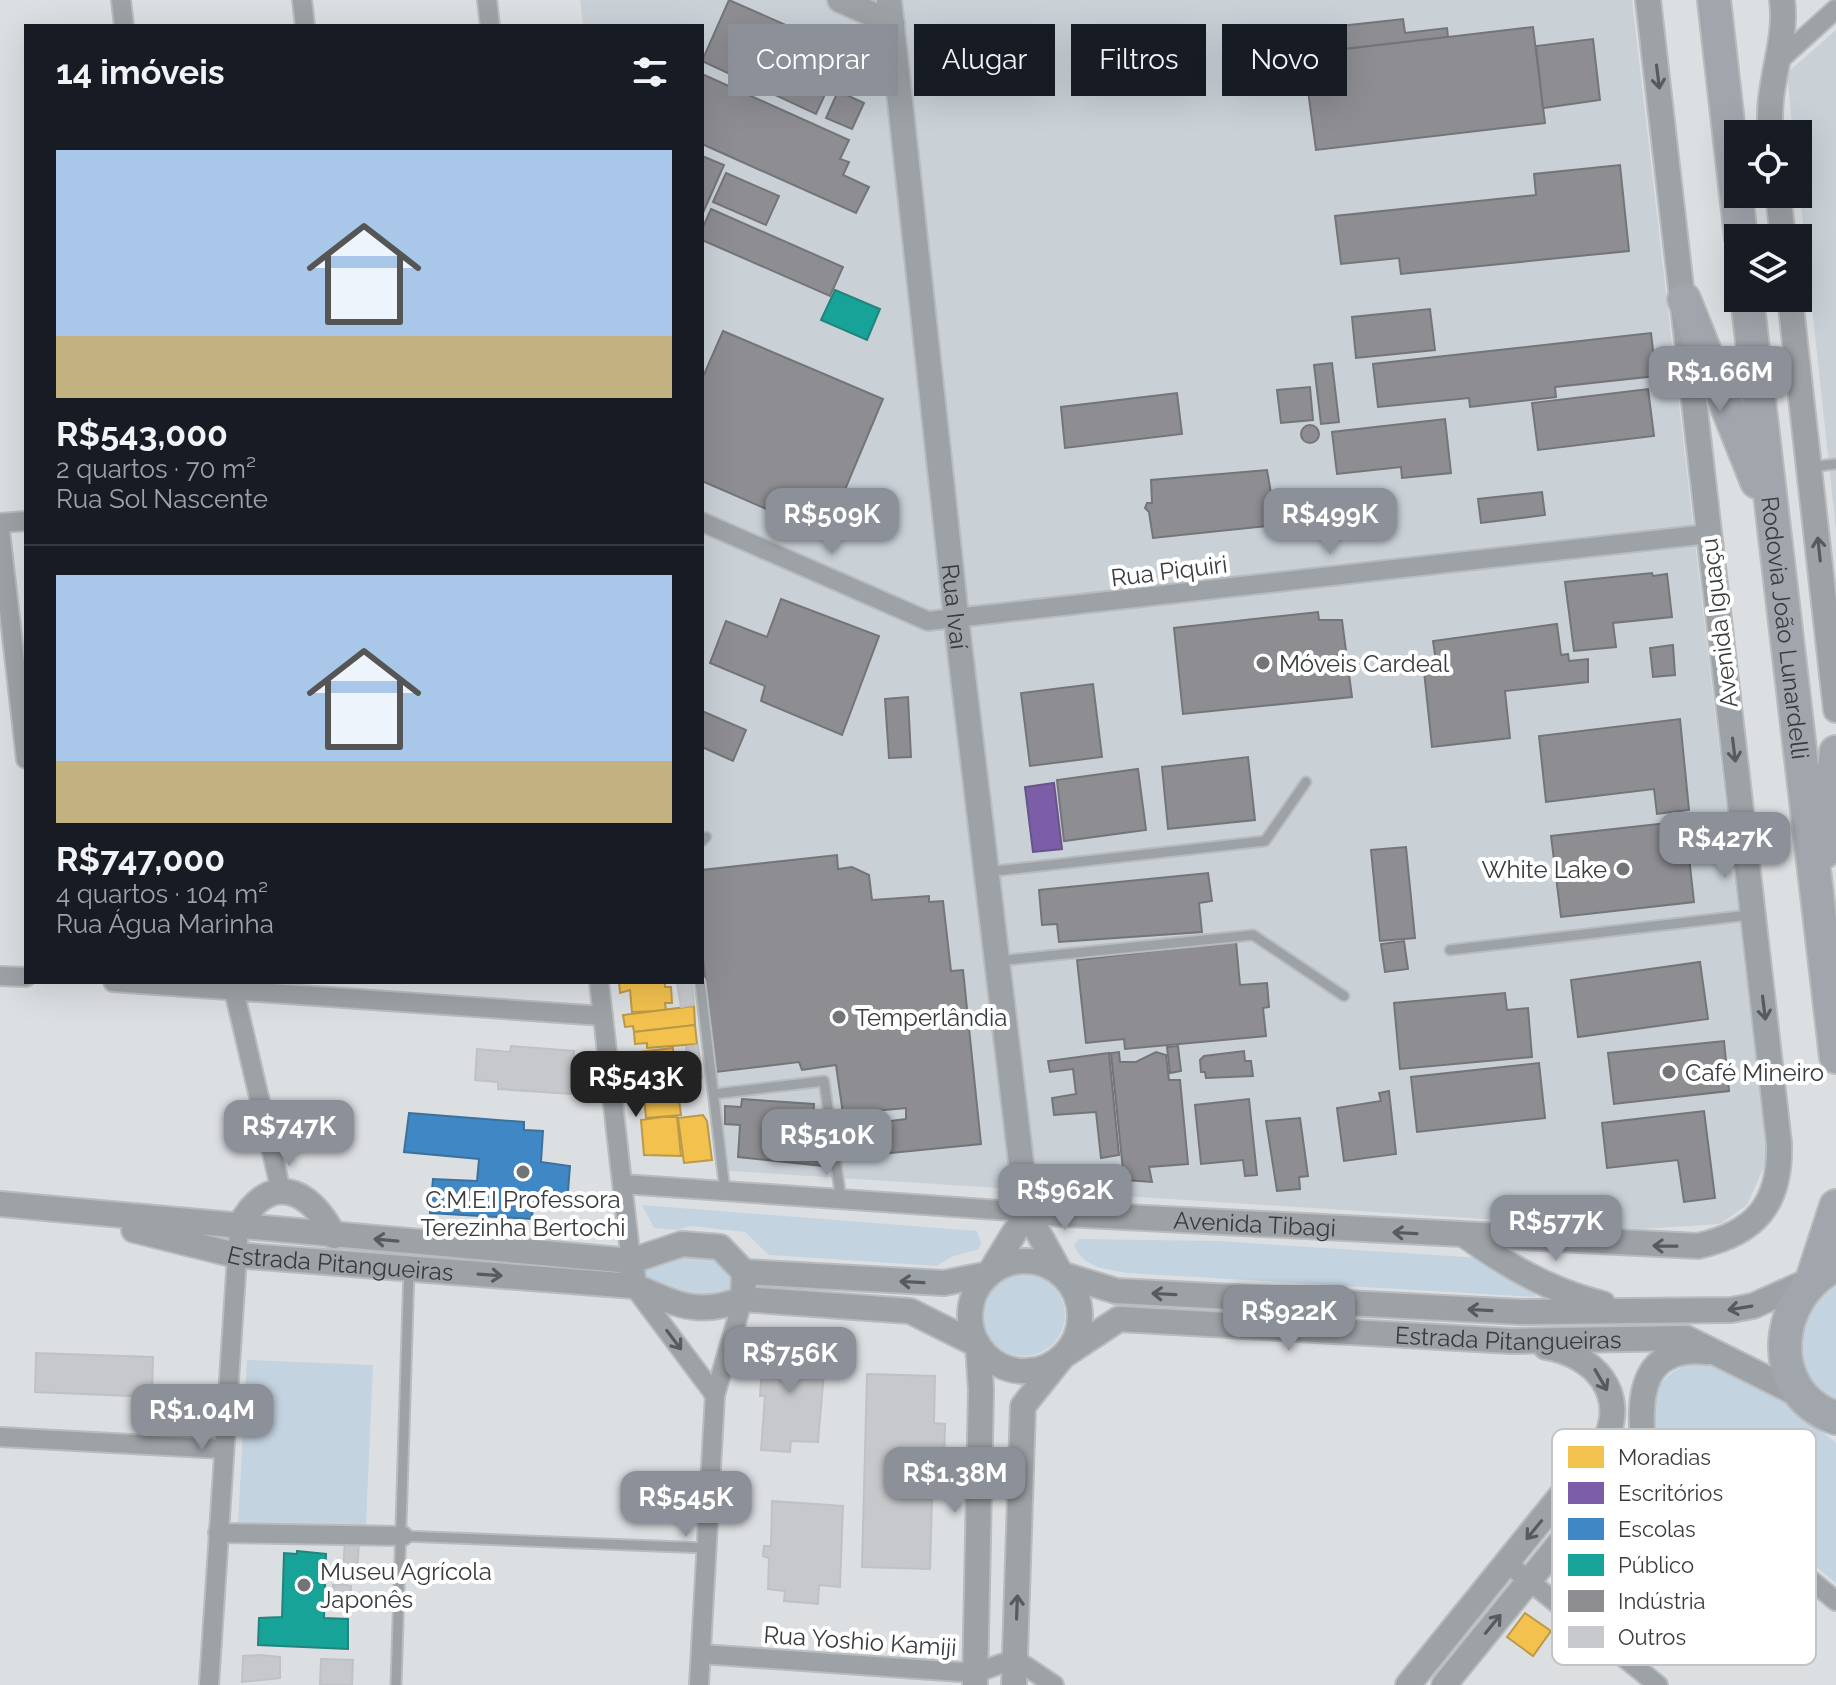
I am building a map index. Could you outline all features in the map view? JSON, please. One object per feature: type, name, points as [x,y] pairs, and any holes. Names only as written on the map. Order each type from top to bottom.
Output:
[{"type":"highway","points":[[1714,0],[1739,224]]},
{"type":"highway","points":[[1684,299],[1773,522]]},
{"type":"highway","name":"Rodovia João Lunardelli","points":[[1749,312],[1836,1053]]},
{"type":"highway","points":[[1818,899],[1836,752]]},
{"type":"highway","points":[[1836,1206],[1824,1272],[1794,1304],[1784,1335],[1791,1373],[1806,1398],[1836,1418]]},
{"type":"street","points":[[121,0],[124,24]]},
{"type":"street","points":[[302,0],[305,24]]},
{"type":"street","points":[[487,0],[490,24]]},
{"type":"street","points":[[840,0],[890,11]]},
{"type":"street","name":"Avenida Iguaçu","points":[[1648,0],[1780,1163],[1768,1204],[1757,1219],[1740,1232]]},
{"type":"street","points":[[1769,120],[1767,105],[1785,19],[1782,0]]},
{"type":"street","points":[[1776,63],[1836,9]]},
{"type":"street","name":"Rua Ivaí","points":[[890,11],[956,620],[1027,1212],[1061,1274]]},
{"type":"street","points":[[1792,312],[1836,710]]},
{"type":"street","points":[[0,523],[24,521]]},
{"type":"street","name":"Rua Piquiri","points":[[704,523],[928,621],[1708,534]]},
{"type":"street","points":[[0,531],[24,741]]},
{"type":"street","points":[[0,976],[24,977]]},
{"type":"street","points":[[173,984],[233,986],[603,1016]]},
{"type":"street","points":[[412,984],[414,1001]]},
{"type":"street","points":[[599,984],[634,1286],[715,1395]]},
{"type":"street","points":[[233,986],[281,1191]]},
{"type":"street","name":"Avenida Tibagi","points":[[623,1184],[1027,1212],[1698,1246],[1740,1232]]},
{"type":"street","points":[[209,1685],[239,1227],[254,1204],[281,1191],[298,1194],[316,1206],[334,1236]]},
{"type":"street","name":"Estrada Pitangueiras","points":[[0,1204],[631,1261]]},
{"type":"street","name":"Estrada Pitangueiras","points":[[54,1210],[235,1255],[634,1286],[681,1307],[717,1309],[743,1299]]},
{"type":"street","points":[[975,1679],[981,1390],[978,1345],[970,1313],[976,1291],[1027,1212]]},
{"type":"street","points":[[1466,1236],[1517,1271],[1552,1288],[1637,1310]]},
{"type":"street","points":[[631,1261],[682,1244],[720,1247],[744,1272],[944,1283],[989,1274],[1009,1263],[1031,1261],[1061,1274],[1076,1292],[1081,1315],[1076,1337],[1023,1406],[1014,1685]]},
{"type":"street","points":[[699,1685],[715,1395],[743,1299],[744,1272]]},
{"type":"street","name":"Estrada Pitangueiras","points":[[1061,1274],[1116,1291],[1521,1312],[1731,1310],[1753,1306],[1824,1272]]},
{"type":"street","points":[[743,1299],[910,1311],[978,1345],[1002,1366],[1023,1371],[1045,1368],[1063,1356]]},
{"type":"street","name":"Estrada Pitangueiras","points":[[1063,1356],[1119,1319],[1512,1341],[1686,1338],[1806,1398]]},
{"type":"street","points":[[1512,1341],[1569,1351],[1595,1368],[1612,1397],[1614,1423],[1611,1429]]},
{"type":"street","points":[[1643,1429],[1641,1391],[1652,1369],[1680,1353],[1725,1355]]},
{"type":"street","points":[[0,1437],[224,1449]]},
{"type":"street","points":[[1408,1685],[1552,1507]]},
{"type":"street","points":[[218,1533],[403,1536]]},
{"type":"street","points":[[1444,1685],[1552,1551]]},
{"type":"street","points":[[1507,1563],[1552,1599]]},
{"type":"street","points":[[1816,1584],[1836,1601]]},
{"type":"street","name":"Rua Yoshio Kamiji","points":[[701,1654],[975,1679],[1015,1659]]},
{"type":"street","points":[[1015,1659],[1054,1685]]},
{"type":"street","points":[[1633,1665],[1658,1685]]},
{"type":"lane","points":[[1810,467],[1836,464]]},
{"type":"lane","points":[[986,872],[1265,841],[1306,782]]},
{"type":"lane","points":[[1450,950],[1753,914]]},
{"type":"lane","points":[[997,961],[1253,935],[1344,996]]},
{"type":"lane","points":[[700,984],[725,1191]]},
{"type":"lane","points":[[714,1094],[824,1081],[841,1199]]},
{"type":"lane","points":[[396,1685],[409,1269]]},
{"type":"lane","points":[[403,1536],[707,1548]]},
{"type":"shaded area","points":[[580,0],[1632,0],[1767,1160],[1747,1205],[1720,1224],[1641,1229],[716,1170],[694,984],[704,984],[704,24],[583,24]]},
{"type":"shaded area","points":[[1836,30],[1836,530],[1812,307],[1812,224],[1803,224],[1801,208],[1812,208],[1812,120],[1792,120],[1787,73]]},
{"type":"shaded area","points":[[642,1205],[977,1231],[981,1243],[979,1249],[951,1257],[937,1266],[769,1255],[745,1232],[690,1226],[678,1230],[654,1228]]},
{"type":"shaded area","points":[[1079,1239],[1217,1241],[1481,1258],[1536,1293],[1535,1297],[1127,1273],[1103,1268],[1083,1259],[1074,1245]]},
{"type":"shaded area","points":[[692,1252],[721,1257],[735,1270],[734,1291],[700,1301],[643,1279],[642,1267]]},
{"type":"shaded area","points":[[1024,1274],[1040,1277],[1053,1286],[1062,1299],[1065,1315],[1062,1331],[1053,1344],[1040,1353],[1024,1356],[1008,1353],[995,1344],[986,1331],[983,1315],[986,1299],[995,1286],[1008,1277]]},
{"type":"shaded area","points":[[1836,1277],[1836,1404],[1817,1387],[1806,1370],[1799,1326]]},
{"type":"shaded area","points":[[247,1360],[373,1365],[366,1525],[238,1523]]},
{"type":"shaded area","points":[[1697,1362],[1737,1374],[1771,1393],[1836,1443],[1836,1583],[1816,1567],[1816,1429],[1656,1429],[1653,1412],[1658,1390],[1672,1372]]},
{"type":"building: Moradias","points":[[619,984],[665,984],[665,987],[671,987],[672,1003],[665,1003],[666,1011],[632,1012],[630,990],[620,993]]},
{"type":"building: Moradias","points":[[694,1006],[695,1025],[634,1032],[633,1026],[625,1027],[623,1015]]},
{"type":"building: Moradias","points":[[695,1025],[697,1044],[647,1048],[647,1043],[635,1044],[634,1032]]},
{"type":"building: Moradias","points":[[673,1048],[673,1052],[681,1052],[685,1082],[643,1086],[640,1052]]},
{"type":"building: Moradias","points":[[677,1083],[681,1115],[646,1118],[643,1087]]},
{"type":"building: Moradias","points":[[703,1115],[707,1121],[712,1160],[684,1163],[678,1118]]},
{"type":"building: Moradias","points":[[677,1117],[681,1156],[644,1155],[641,1120]]},
{"type":"building: Moradias","points":[[1525,1613],[1551,1631],[1533,1656],[1507,1637]]},
{"type":"building: Escritórios","points":[[1054,783],[1062,849],[1033,852],[1025,787]]},
{"type":"building: Escolas","name":"C.M.E.I Professora Terezinha Bertochi","points":[[409,1113],[524,1122],[524,1130],[543,1131],[541,1162],[570,1166],[567,1204],[533,1202],[532,1219],[430,1213],[433,1179],[477,1181],[479,1159],[404,1152]]},
{"type":"building: Público","points":[[835,290],[880,309],[867,340],[821,320]]},
{"type":"building: Público","name":"Museu Agrícola Japonês","points":[[297,1551],[326,1554],[324,1618],[348,1619],[348,1649],[258,1645],[259,1618],[282,1617],[284,1553],[297,1554]]},
{"type":"building: Indústria","points":[[729,0],[784,24],[728,24],[728,73],[704,62]]},
{"type":"building: Indústria","points":[[1403,19],[1405,33],[1447,28],[1448,37],[1347,49],[1347,25]]},
{"type":"building: Indústria","points":[[1533,27],[1545,123],[1316,150],[1309,96],[1347,96],[1347,49]]},
{"type":"building: Indústria","points":[[1593,39],[1600,100],[1543,108],[1536,46]]},
{"type":"building: Indústria","points":[[704,75],[728,86],[728,96],[751,96],[849,140],[840,159],[849,162],[843,175],[869,187],[856,213],[704,145]]},
{"type":"building: Indústria","points":[[777,96],[824,96],[816,114]]},
{"type":"building: Indústria","points":[[836,96],[849,96],[864,103],[852,129],[826,118]]},
{"type":"building: Indústria","points":[[704,157],[724,165],[704,210]]},
{"type":"building: Indústria","points":[[1620,165],[1629,251],[1401,274],[1399,258],[1341,264],[1335,216],[1536,195],[1534,174]]},
{"type":"building: Indústria","points":[[726,173],[779,196],[766,225],[713,202]]},
{"type":"building: Indústria","points":[[711,209],[843,267],[830,296],[704,241],[704,225]]},
{"type":"building: Indústria","points":[[1430,309],[1435,350],[1356,358],[1352,317]]},
{"type":"building: Indústria","points":[[723,331],[883,399],[826,535],[704,482],[704,374]]},
{"type":"building: Indústria","points":[[1651,333],[1656,376],[1555,387],[1556,397],[1470,407],[1469,398],[1378,407],[1373,364]]},
{"type":"building: Indústria","points":[[1332,363],[1339,422],[1321,424],[1314,365]]},
{"type":"building: Indústria","points":[[1310,387],[1313,420],[1281,423],[1277,390]]},
{"type":"building: Indústria","points":[[1648,389],[1654,436],[1538,450],[1532,403]]},
{"type":"building: Indústria","points":[[1177,393],[1182,434],[1065,448],[1061,407]]},
{"type":"building: Indústria","points":[[1445,419],[1451,473],[1402,478],[1401,467],[1337,474],[1332,432]]},
{"type":"building: Indústria","points":[[1306,425],[1314,425],[1319,434],[1317,441],[1306,443],[1301,438],[1301,430]]},
{"type":"building: Indústria","points":[[1267,470],[1271,493],[1275,495],[1276,525],[1153,538],[1149,512],[1145,508],[1147,503],[1152,503],[1151,480]]},
{"type":"building: Indústria","points":[[1542,492],[1545,515],[1481,523],[1478,499]]},
{"type":"building: Indústria","points":[[1652,573],[1653,576],[1667,574],[1672,617],[1613,623],[1616,647],[1574,651],[1565,582]]},
{"type":"building: Indústria","points":[[781,599],[879,636],[842,735],[761,701],[765,686],[710,663],[726,621],[767,637]]},
{"type":"building: Indústria","name":"Móveis Cardeal","points":[[1318,612],[1319,620],[1342,620],[1352,697],[1183,714],[1174,628]]},
{"type":"building: Indústria","points":[[1557,624],[1561,655],[1568,654],[1569,661],[1588,659],[1588,682],[1505,691],[1510,738],[1432,747],[1424,671],[1437,668],[1433,641]]},
{"type":"building: Indústria","points":[[1673,645],[1675,675],[1653,677],[1650,648]]},
{"type":"building: Indústria","points":[[1093,684],[1102,757],[1030,766],[1021,693]]},
{"type":"building: Indústria","points":[[908,697],[911,757],[889,758],[885,699]]},
{"type":"building: Indústria","points":[[704,712],[746,730],[733,761],[704,748]]},
{"type":"building: Indústria","points":[[1680,719],[1689,810],[1657,814],[1654,789],[1546,802],[1539,736]]},
{"type":"building: Indústria","points":[[1248,757],[1255,820],[1168,829],[1162,767]]},
{"type":"building: Indústria","points":[[1138,769],[1146,830],[1064,841],[1057,780]]},
{"type":"building: Indústria","name":"White Lake","points":[[1685,821],[1694,902],[1561,917],[1551,836]]},
{"type":"building: Indústria","points":[[1406,847],[1415,938],[1380,941],[1371,850]]},
{"type":"building: Indústria","name":"Temperlândia","points":[[837,855],[838,869],[852,867],[869,875],[872,900],[929,896],[929,902],[943,901],[951,971],[963,970],[981,1144],[871,1155],[867,1124],[906,1119],[906,1108],[843,1114],[836,1065],[802,1070],[799,1062],[716,1072],[704,967],[704,870]]},
{"type":"building: Indústria","points":[[1208,873],[1212,901],[1199,903],[1202,932],[1059,942],[1057,924],[1042,925],[1039,890]]},
{"type":"building: Indústria","points":[[1236,941],[1240,985],[1267,983],[1269,1007],[1263,1008],[1266,1036],[1125,1049],[1124,1039],[1086,1043],[1077,960]]},
{"type":"building: Indústria","points":[[1404,941],[1408,969],[1385,972],[1381,944]]},
{"type":"building: Indústria","points":[[1700,962],[1708,1019],[1578,1037],[1571,980]]},
{"type":"building: Indústria","points":[[1505,993],[1507,1010],[1528,1008],[1532,1057],[1400,1069],[1394,1003]]},
{"type":"building: Indústria","name":"Café Mineiro","points":[[1724,1041],[1729,1091],[1614,1104],[1608,1053]]},
{"type":"building: Indústria","points":[[1178,1046],[1181,1071],[1170,1073],[1167,1047]]},
{"type":"building: Indústria","points":[[1244,1051],[1245,1061],[1251,1061],[1253,1076],[1206,1078],[1205,1072],[1201,1072],[1200,1060],[1204,1056]]},
{"type":"building: Indústria","points":[[1119,1052],[1120,1062],[1136,1062],[1156,1052],[1166,1055],[1169,1080],[1180,1080],[1188,1164],[1149,1167],[1152,1182],[1124,1180],[1111,1053]]},
{"type":"building: Indústria","points":[[1109,1053],[1119,1155],[1101,1158],[1096,1112],[1054,1115],[1052,1098],[1076,1094],[1073,1069],[1050,1072],[1048,1061]]},
{"type":"building: Indústria","points":[[1539,1063],[1545,1118],[1417,1132],[1411,1077]]},
{"type":"building: Indústria","points":[[1389,1091],[1396,1154],[1344,1161],[1337,1108],[1381,1101],[1379,1093]]},
{"type":"building: Indústria","points":[[742,1099],[814,1104],[812,1144],[823,1145],[822,1166],[738,1157],[740,1125],[725,1124],[725,1106],[741,1107]]},
{"type":"building: Indústria","points":[[1249,1099],[1257,1175],[1245,1176],[1243,1160],[1201,1164],[1195,1105]]},
{"type":"building: Indústria","points":[[1704,1111],[1715,1198],[1684,1202],[1678,1160],[1607,1168],[1602,1123]]},
{"type":"building: Indústria","points":[[1300,1118],[1308,1176],[1299,1177],[1300,1189],[1277,1191],[1266,1121]]},
{"type":"building: Indústria","points":[[863,1119],[865,1142],[824,1147],[821,1124]]},
{"type":"building: Outros","points":[[677,984],[692,984],[694,1005],[681,1007]]},
{"type":"building: Outros","points":[[698,1045],[702,1078],[690,1080],[686,1047]]},
{"type":"building: Outros","points":[[511,1046],[574,1051],[571,1094],[498,1089],[498,1082],[475,1080],[477,1049],[510,1052]]},
{"type":"building: Outros","points":[[770,1335],[807,1337],[805,1368],[824,1372],[818,1442],[791,1441],[790,1452],[761,1450],[765,1396],[760,1396],[762,1367],[767,1367]]},
{"type":"building: Outros","points":[[36,1353],[153,1357],[152,1397],[35,1392]]},
{"type":"building: Outros","points":[[867,1374],[935,1376],[934,1423],[945,1424],[944,1465],[933,1464],[930,1569],[862,1567]]},
{"type":"building: Outros","points":[[772,1501],[843,1506],[840,1587],[819,1585],[818,1604],[784,1601],[785,1591],[768,1589],[769,1558],[763,1556],[764,1546],[771,1546]]},
{"type":"building: Outros","points":[[345,1541],[359,1542],[357,1572],[343,1571]]},
{"type":"building: Outros","points":[[333,1585],[351,1586],[350,1609],[332,1609]]},
{"type":"building: Outros","points":[[243,1656],[280,1657],[280,1678],[242,1682]]},
{"type":"building: Outros","points":[[321,1659],[353,1660],[352,1685],[320,1685]]},
{"type":"place","name":"Móveis Cardeal","points":[[1263,663]]},
{"type":"place","name":"White Lake","points":[[1623,869]]},
{"type":"place","name":"Temperlândia","points":[[839,1017]]},
{"type":"place","name":"Café Mineiro","points":[[1669,1072]]},
{"type":"place","name":"C.M.E.I Professora Terezinha Bertochi","points":[[523,1172]]},
{"type":"place","name":"Museu Agrícola Japonês","points":[[304,1585]]}]
